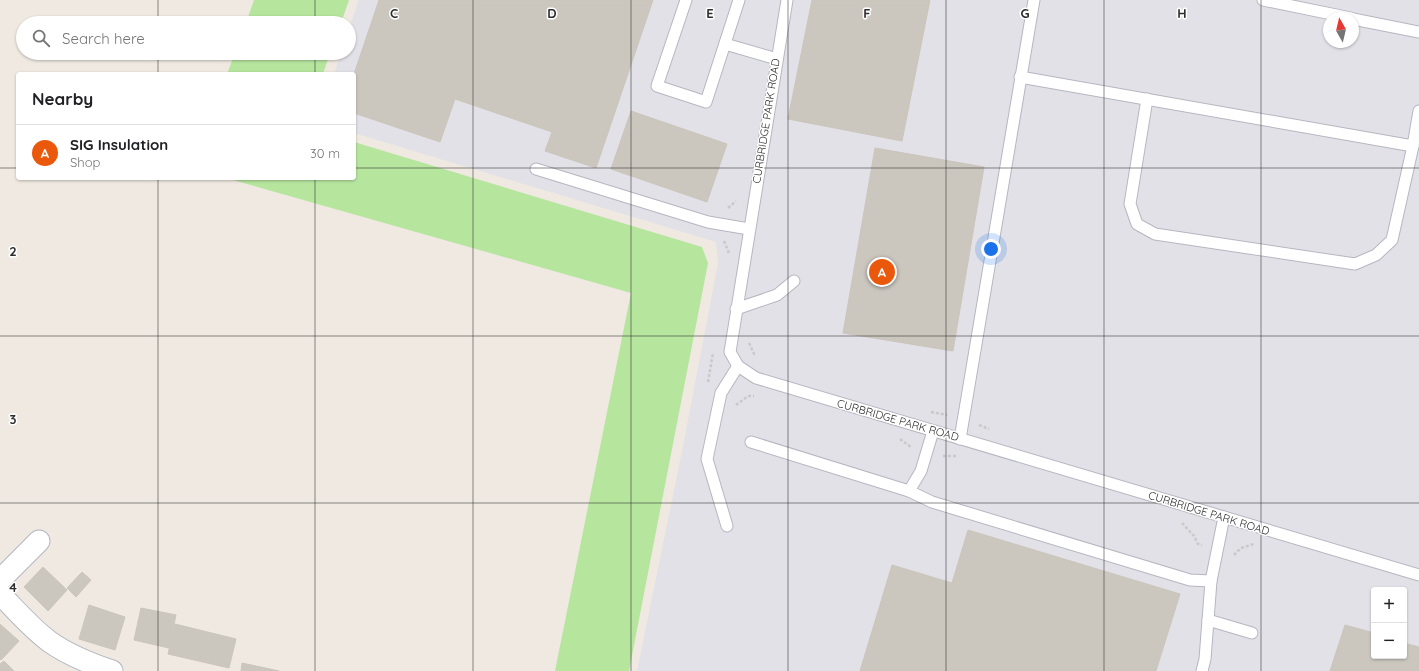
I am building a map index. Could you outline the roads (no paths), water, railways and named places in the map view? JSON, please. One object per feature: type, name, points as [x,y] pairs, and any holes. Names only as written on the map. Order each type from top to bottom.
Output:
[{"type":"street","points":[[0,580],[39,541]]},
{"type":"street","points":[[0,594],[26,621],[50,642],[112,671]]},
{"type":"lane","points":[[686,0],[657,86],[706,102],[739,0]]},
{"type":"lane","name":"CURBRIDGE PARK ROAD","points":[[787,0],[776,59],[730,352],[738,366],[756,378],[1419,575]]},
{"type":"lane","points":[[960,438],[1034,0]]},
{"type":"lane","points":[[1263,0],[1323,12]]},
{"type":"lane","points":[[1359,19],[1419,32]]},
{"type":"lane","points":[[725,44],[776,59]]},
{"type":"lane","points":[[1020,77],[1413,146]]},
{"type":"lane","points":[[1147,99],[1130,204],[1137,224],[1155,234],[1355,264],[1376,256],[1392,240],[1413,146],[1419,111]]},
{"type":"lane","points":[[536,169],[708,222],[749,229]]},
{"type":"lane","points":[[736,309],[777,295],[794,282]]},
{"type":"lane","points":[[727,526],[707,459],[721,392],[738,366]]},
{"type":"lane","points":[[909,491],[921,471],[933,431]]},
{"type":"lane","points":[[751,442],[909,491],[932,502],[1190,580],[1211,581]]},
{"type":"lane","points":[[1202,671],[1205,658],[1211,581],[1216,549],[1224,517]]},
{"type":"lane","points":[[1208,620],[1252,633]]},
{"type":"place","name":"SIG Insulation","points":[[882,272]]}]
